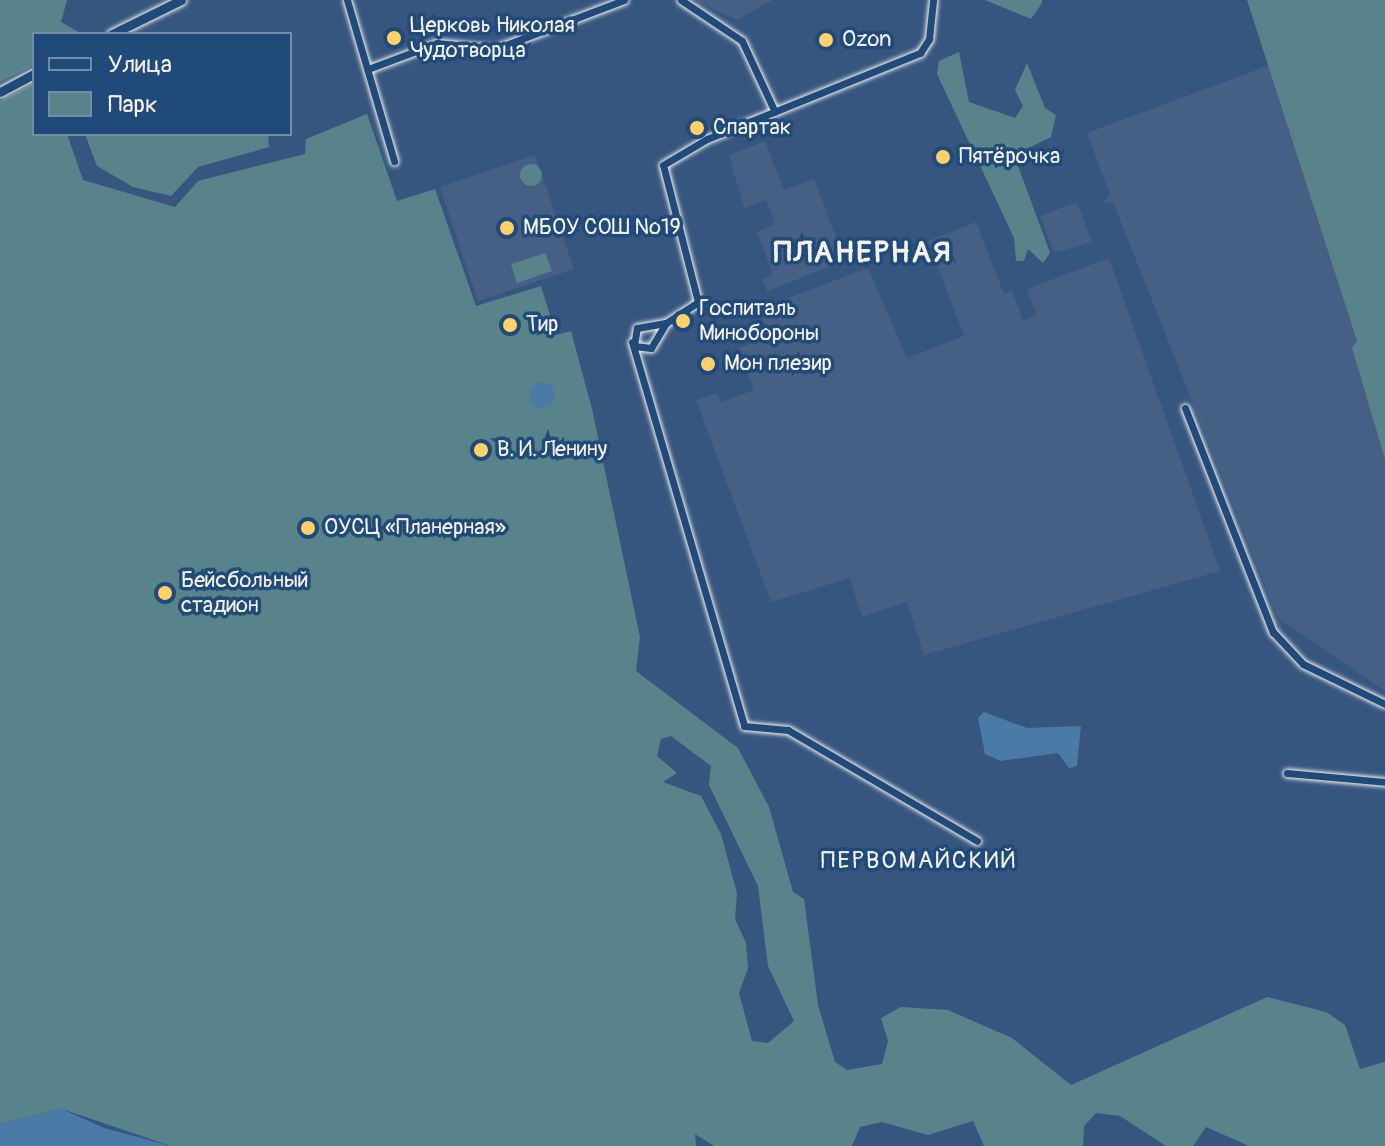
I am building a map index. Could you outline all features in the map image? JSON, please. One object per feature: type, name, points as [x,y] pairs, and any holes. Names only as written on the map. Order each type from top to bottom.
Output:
[{"type":"main road","points":[[116,32],[181,0]]},
{"type":"main road","points":[[0,92],[32,75]]},
{"type":"street","points":[[347,0],[394,161]]},
{"type":"street","points":[[368,69],[437,43],[495,49],[624,0]]},
{"type":"street","points":[[681,0],[742,41],[775,112]]},
{"type":"street","points":[[632,342],[644,326],[666,323],[696,307],[698,296],[663,165],[775,112],[920,53],[933,0]]},
{"type":"street","points":[[638,363],[666,323]]},
{"type":"street","points":[[644,326],[656,338]]},
{"type":"street","points":[[632,342],[644,351]]},
{"type":"street","points":[[632,342],[744,726],[788,730],[977,841]]},
{"type":"street","points":[[1185,408],[1279,641],[1303,664],[1385,704]]},
{"type":"street","points":[[1287,773],[1385,782]]},
{"type":"shaded area","points":[[694,0],[773,0],[737,20]]},
{"type":"shaded area","points":[[1273,64],[1385,434],[1385,691],[1278,618],[1113,202],[1104,203],[1110,194],[1087,133]]},
{"type":"shaded area","points":[[765,141],[784,190],[814,179],[845,261],[767,291],[762,279],[773,274],[757,232],[775,224],[766,200],[744,208],[729,155]]},
{"type":"shaded area","name":"МБОУ СОШ №19","points":[[535,155],[574,269],[478,301],[440,187]]},
{"type":"shaded area","points":[[1077,202],[1092,242],[1054,253],[1040,216]]},
{"type":"shaded area","points":[[976,222],[1004,294],[1012,291],[1023,321],[1037,315],[1027,289],[1109,258],[1220,571],[924,655],[907,602],[862,617],[850,578],[771,602],[696,400],[717,393],[721,402],[754,390],[739,348],[769,337],[759,309],[868,268],[907,358],[964,336],[928,241]]},
{"type":"shaded area","points":[[542,382],[551,386],[555,395],[551,404],[542,408],[533,404],[529,395],[533,386]]},
{"type":"shaded area","points":[[984,712],[1027,728],[1081,726],[1077,766],[1069,768],[1058,753],[1001,761],[985,754],[978,718]]},
{"type":"shaded area","points":[[62,1109],[104,1128],[171,1146],[0,1146],[0,1124]]},
{"type":"green space","points":[[0,0],[67,0],[61,22],[78,32],[32,32],[32,66],[0,82]]},
{"type":"green space","points":[[985,0],[1042,0],[1042,3],[1031,19]]},
{"type":"green space","points":[[1247,0],[1385,0],[1385,459],[1352,348],[1357,341]]},
{"type":"green space","points":[[959,52],[969,102],[1015,118],[1023,106],[1015,90],[1027,63],[1045,108],[1056,115],[1051,137],[1024,150],[1017,163],[1050,253],[1043,263],[1028,249],[1024,261],[1016,261],[1014,238],[937,74],[939,61]]},
{"type":"green space","name":"ОУСЦ «Планерная»","points":[[32,84],[32,136],[68,136],[83,180],[175,207],[198,181],[305,154],[306,139],[367,114],[397,201],[435,189],[476,306],[541,286],[556,335],[571,331],[592,409],[640,637],[636,671],[738,748],[769,807],[793,892],[804,899],[818,1005],[835,1062],[847,1070],[882,1064],[888,1041],[881,1018],[901,1007],[948,1010],[1012,1038],[1071,1085],[1267,997],[1326,1012],[1345,1025],[1360,1069],[1385,1062],[1385,1146],[1249,1146],[1206,1127],[1193,1146],[1166,1146],[1120,1116],[1096,1113],[1084,1126],[1083,1146],[984,1146],[973,1121],[928,1135],[882,1122],[860,1127],[852,1146],[714,1146],[695,1134],[696,1146],[171,1146],[62,1109],[0,1124],[0,101]],"holes":[[[671,736],[711,766],[709,785],[758,886],[768,966],[794,1021],[768,1043],[752,1041],[739,993],[748,968],[746,943],[735,919],[737,893],[721,834],[701,796],[663,782],[677,773],[657,756],[661,739]]]},
{"type":"green space","points":[[86,136],[268,136],[269,147],[198,167],[171,196],[133,187],[97,166]]},
{"type":"green space","points":[[531,164],[539,167],[542,175],[539,183],[531,186],[523,183],[520,175],[523,167]]},
{"type":"green space","points":[[545,253],[552,271],[517,283],[511,264]]},
{"type":"place","name":"Церковь Николая Чудотворца","points":[[394,38]]},
{"type":"place","name":"Ozon","points":[[826,40]]},
{"type":"place","name":"Спартак","points":[[697,128]]},
{"type":"place","name":"Пятёрочка","points":[[943,157]]},
{"type":"place","name":"МБОУ СОШ №19","points":[[507,228]]},
{"type":"place","name":"Госпиталь Минобороны","points":[[683,321]]},
{"type":"place","name":"Тир","points":[[510,325]]},
{"type":"place","name":"Мон плезир","points":[[708,364]]},
{"type":"place","name":"В. И. Ленину","points":[[481,450]]},
{"type":"place","name":"ОУСЦ «Планерная»","points":[[308,528]]},
{"type":"place","name":"Бейсбольный стадион","points":[[165,593]]},
{"type":"district","name":"ПЛАНЕРНАЯ","points":[[863,253]]},
{"type":"district","name":"ПЕРВОМАЙСКИЙ","points":[[919,861]]}]
